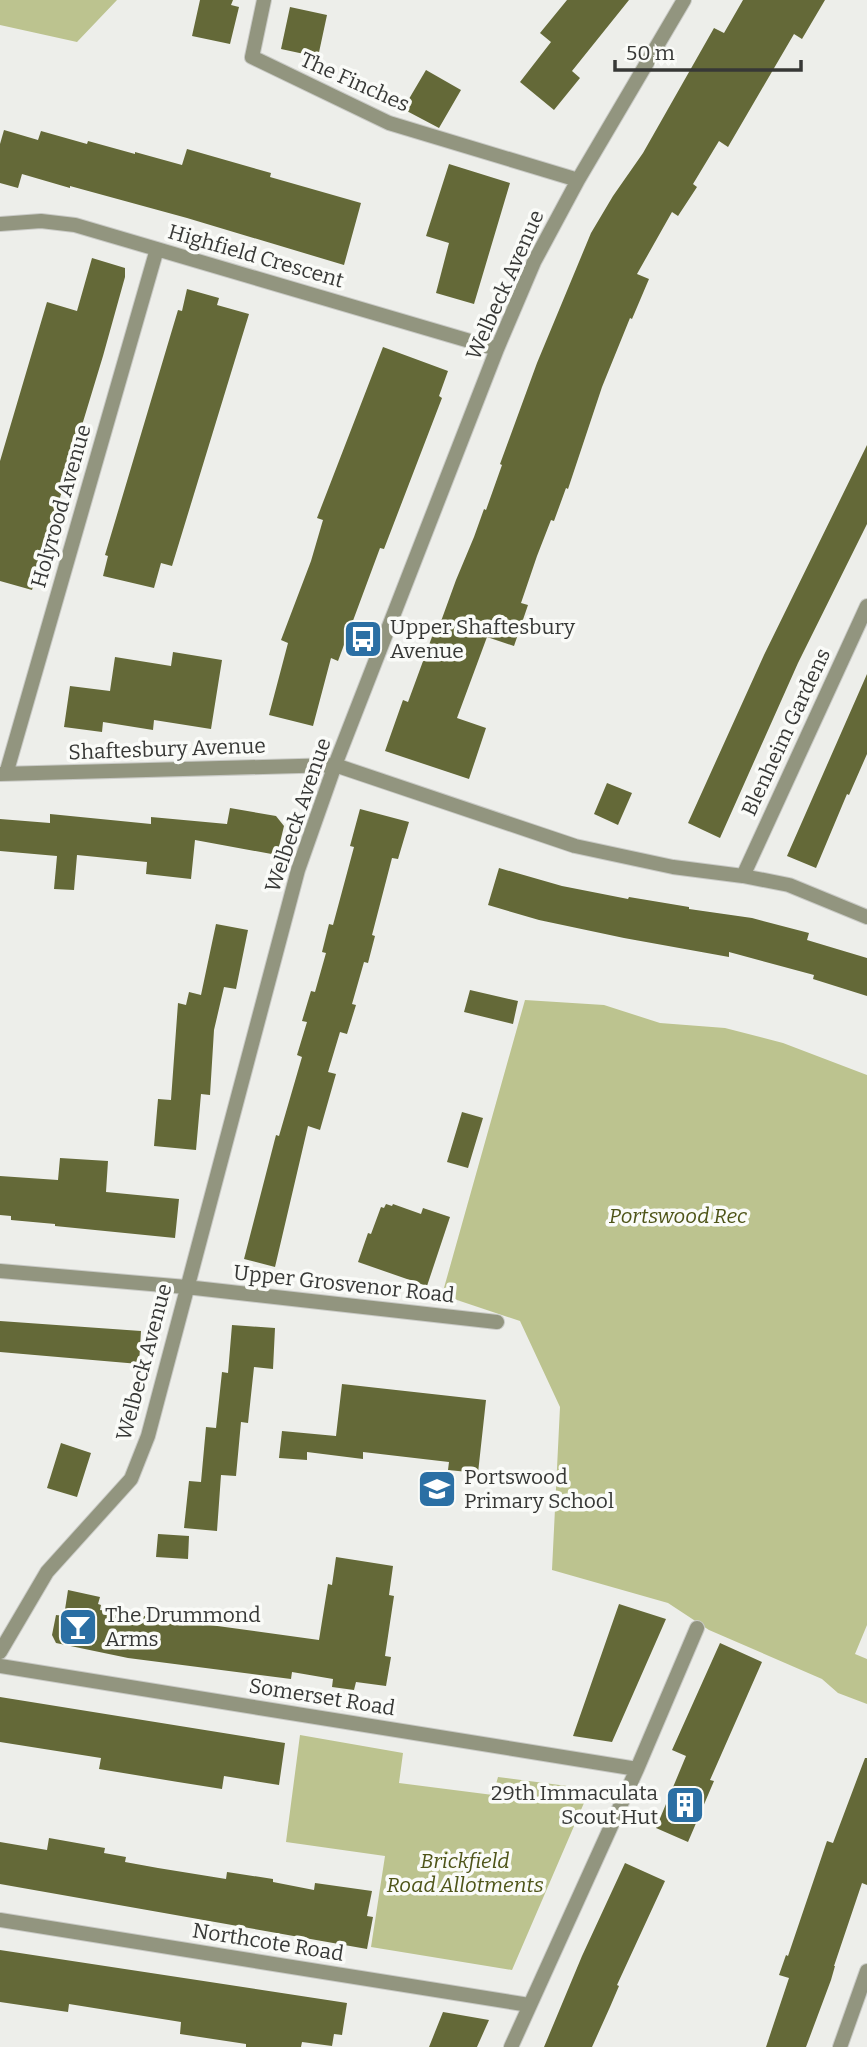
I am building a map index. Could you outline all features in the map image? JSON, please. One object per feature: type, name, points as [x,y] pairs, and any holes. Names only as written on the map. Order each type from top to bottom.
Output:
[{"type":"street","name":"The Finches","points":[[264,0],[253,57],[388,123],[579,180]]},
{"type":"street","name":"Welbeck Avenue","points":[[0,1652],[47,1572],[131,1479],[148,1436],[298,870],[335,765],[497,349],[534,262],[684,0]]},
{"type":"street","name":"Highfield Crescent","points":[[0,224],[41,221],[75,225],[497,349]]},
{"type":"street","name":"Holyrood Avenue","points":[[3,774],[157,249]]},
{"type":"street","name":"Blenheim Gardens","points":[[744,876],[867,606]]},
{"type":"street","name":"Shaftesbury Avenue","points":[[3,774],[335,765]]},
{"type":"street","points":[[335,765],[575,846],[673,867],[789,885],[867,917]]},
{"type":"street","name":"Upper Grosvenor Road","points":[[0,1271],[186,1287],[497,1322]]},
{"type":"street","points":[[511,2047],[698,1628]]},
{"type":"street","name":"Somerset Road","points":[[0,1666],[637,1769]]},
{"type":"street","name":"Northcote Road","points":[[0,1920],[529,2006]]},
{"type":"street","points":[[840,2047],[867,1971]]},
{"type":"green space","points":[[0,0],[117,0],[77,42],[0,25]]},
{"type":"green space","name":"Portswood Rec","points":[[525,1000],[604,1005],[660,1023],[725,1028],[783,1043],[867,1075],[867,1625],[855,1654],[867,1659],[867,1704],[838,1693],[822,1679],[709,1630],[668,1603],[552,1570],[560,1407],[520,1321],[442,1295]]},
{"type":"green space","name":"Brickfield Road Allotments","points":[[300,1735],[403,1753],[399,1783],[493,1795],[498,1777],[590,1789],[512,1970],[371,1947],[385,1856],[286,1842]]},
{"type":"building","points":[[200,0],[233,0],[231,5],[239,7],[230,44],[192,36]]},
{"type":"building","points":[[567,0],[629,0],[572,71],[580,78],[554,110],[520,82],[551,42],[540,33]]},
{"type":"building","points":[[743,0],[825,0],[802,39],[794,34],[728,147],[719,141],[693,184],[697,187],[678,216],[672,212],[637,274],[649,279],[602,387],[568,489],[566,488],[554,521],[551,520],[537,556],[521,603],[528,605],[514,646],[487,637],[457,718],[486,728],[469,779],[385,751],[403,700],[408,702],[433,634],[436,635],[484,509],[486,510],[537,363],[591,233],[643,153],[714,28],[724,33]]},
{"type":"building","points":[[290,7],[327,15],[318,57],[281,49]]},
{"type":"building","points":[[426,70],[461,90],[439,128],[403,109]]},
{"type":"building","points":[[4,130],[38,140],[41,131],[182,165],[187,149],[271,173],[270,177],[361,203],[344,265],[187,218],[22,174],[18,188],[0,183],[0,144]]},
{"type":"building","points":[[449,164],[510,183],[474,304],[436,293],[449,243],[426,236]]},
{"type":"building","points":[[92,258],[125,268],[125,277],[32,590],[0,581],[0,461],[47,302],[77,311]]},
{"type":"building","points":[[187,289],[219,298],[217,305],[249,314],[172,566],[161,563],[154,588],[103,576],[108,556],[105,555],[178,310],[182,311]]},
{"type":"building","points":[[383,347],[448,371],[439,396],[442,398],[384,549],[380,548],[338,661],[331,658],[313,726],[269,715],[288,643],[281,640],[311,561],[323,520],[317,518]]},
{"type":"building","points":[[867,445],[867,524],[798,663],[720,838],[688,823],[764,655]]},
{"type":"building","points":[[173,652],[222,660],[211,729],[154,720],[153,730],[103,722],[102,732],[64,727],[70,686],[110,691],[115,657],[171,666]]},
{"type":"building","points":[[867,674],[867,754],[816,868],[787,856]]},
{"type":"building","points":[[607,783],[632,793],[618,825],[594,814]]},
{"type":"building","points":[[230,808],[276,816],[284,826],[277,855],[195,840],[191,879],[146,874],[147,862],[77,855],[74,890],[54,889],[57,856],[0,851],[0,819],[50,823],[50,814],[151,824],[151,817],[227,824]]},
{"type":"building","points":[[360,809],[409,822],[398,859],[392,858],[372,935],[375,936],[352,1004],[356,1005],[347,1034],[340,1032],[328,1072],[336,1074],[320,1130],[308,1126],[275,1267],[244,1259],[276,1135],[279,1136],[302,1057],[297,1055],[307,1022],[302,1021],[311,991],[315,992],[326,953],[322,952],[329,924],[333,925],[354,847],[350,846]]},
{"type":"building","points":[[499,868],[562,886],[752,918],[809,933],[807,940],[867,958],[867,996],[813,979],[814,975],[729,952],[729,957],[624,938],[539,920],[488,905]]},
{"type":"building","points":[[216,924],[248,930],[236,989],[224,987],[214,1030],[210,1095],[201,1094],[196,1150],[154,1146],[158,1099],[171,1100],[178,1003],[186,1005],[189,992],[201,995]]},
{"type":"building","points":[[470,990],[518,1001],[513,1024],[464,1012]]},
{"type":"building","points":[[462,1112],[483,1118],[468,1168],[447,1162]]},
{"type":"building","points":[[60,1158],[108,1161],[106,1192],[179,1199],[175,1238],[55,1226],[11,1220],[11,1216],[0,1215],[0,1176],[58,1180]]},
{"type":"building","points":[[386,1204],[421,1214],[423,1208],[450,1217],[427,1286],[358,1262],[368,1233],[371,1234],[381,1207],[384,1208]]},
{"type":"building","points":[[0,1321],[141,1331],[139,1364],[0,1352]]},
{"type":"building","points":[[232,1325],[275,1328],[273,1369],[254,1367],[248,1423],[241,1422],[236,1476],[221,1475],[217,1531],[184,1528],[189,1481],[201,1482],[206,1427],[216,1428],[222,1372],[228,1373]]},
{"type":"building","points":[[342,1384],[486,1400],[478,1473],[448,1470],[449,1462],[363,1452],[363,1459],[307,1452],[307,1460],[279,1458],[282,1431],[336,1436]]},
{"type":"building","points":[[61,1443],[91,1453],[77,1497],[47,1488]]},
{"type":"building","points":[[158,1534],[189,1536],[188,1559],[156,1557]]},
{"type":"building","points":[[336,1557],[393,1566],[389,1595],[394,1596],[385,1656],[391,1657],[386,1686],[356,1682],[354,1690],[332,1687],[333,1679],[292,1672],[291,1679],[128,1658],[56,1643],[52,1635],[56,1615],[64,1616],[68,1590],[100,1597],[100,1610],[319,1640],[328,1584],[332,1585]]},
{"type":"building","points":[[619,1604],[666,1619],[612,1742],[573,1736]]},
{"type":"building","points":[[720,1643],[762,1662],[710,1780],[714,1781],[688,1842],[656,1828],[686,1756],[672,1750]]},
{"type":"building","points":[[0,1697],[285,1743],[279,1785],[224,1776],[222,1789],[99,1769],[101,1758],[0,1742]]},
{"type":"building","points":[[865,1758],[867,1885],[862,1883],[806,2047],[766,2047],[789,1978],[779,1975],[827,1841],[833,1843]]},
{"type":"building","points":[[49,1838],[105,1848],[104,1853],[126,1857],[125,1862],[158,1868],[226,1879],[227,1872],[273,1879],[273,1882],[314,1890],[315,1883],[372,1891],[367,1916],[373,1917],[367,1949],[0,1884],[0,1842],[47,1850]]},
{"type":"building","points":[[625,1863],[665,1881],[617,1985],[619,1986],[610,2007],[592,2047],[544,2047],[582,1956]]},
{"type":"building","points":[[0,1950],[347,2003],[342,2035],[334,2034],[332,2046],[302,2042],[301,2047],[246,2047],[246,2044],[180,2034],[181,2022],[69,2004],[68,2012],[0,2002]]},
{"type":"building","points":[[443,2012],[489,2020],[477,2047],[429,2047]]},
{"type":"place","name":"Upper Shaftesbury Avenue","points":[[363,639]]},
{"type":"place","name":"Portswood Primary School","points":[[437,1489]]},
{"type":"place","name":"The Drummond Arms","points":[[78,1627]]},
{"type":"place","name":"29th Immaculata Scout Hut","points":[[685,1805]]}]
